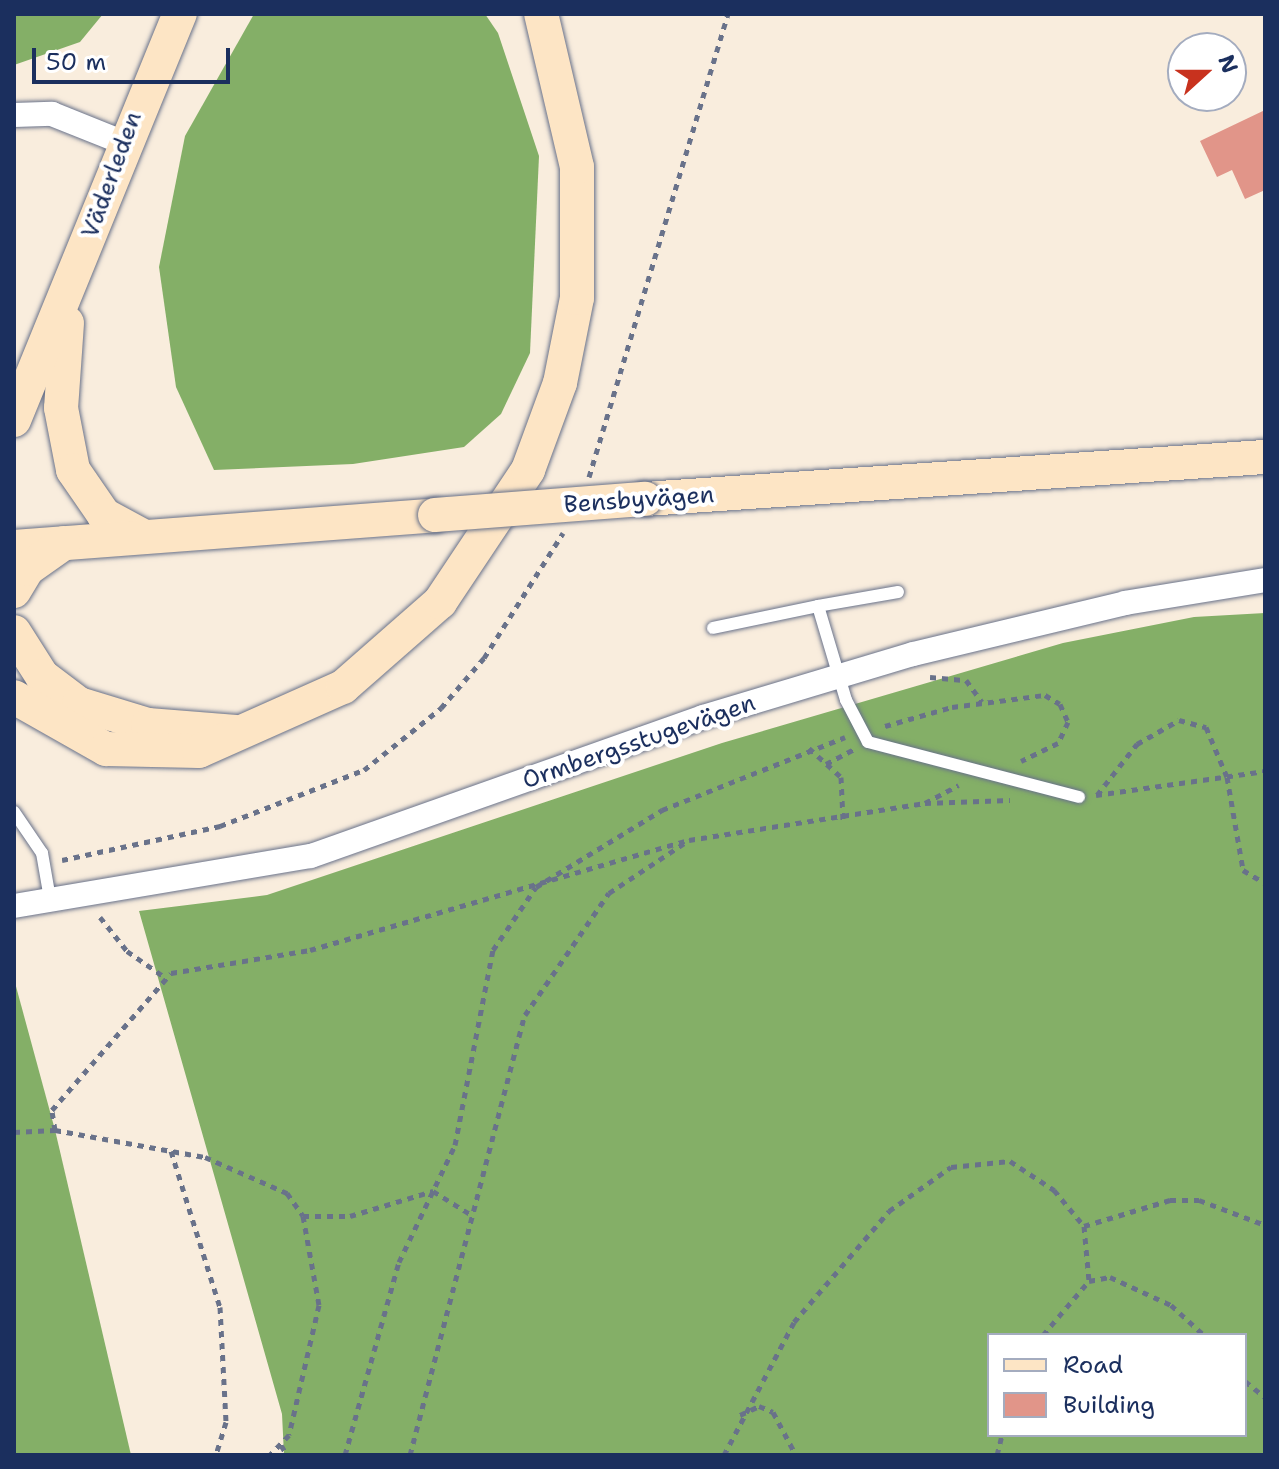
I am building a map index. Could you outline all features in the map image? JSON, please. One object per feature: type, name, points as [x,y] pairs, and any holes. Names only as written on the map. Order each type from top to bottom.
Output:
[{"type":"main road","name":"Väderleden","points":[[14,420],[69,293],[122,142],[180,14]]},
{"type":"main road","points":[[14,697],[71,736],[125,753],[199,751],[236,732],[316,702],[400,643],[487,542],[534,456],[560,383],[580,266],[575,155],[537,22]]},
{"type":"main road","name":"Väderleden","points":[[69,293],[65,444],[86,496],[143,536]]},
{"type":"main road","name":"Bensbyvägen","points":[[14,547],[645,499],[1265,457]]},
{"type":"main road","points":[[14,591],[27,569],[68,542]]},
{"type":"main road","points":[[14,632],[42,676],[79,704],[148,725],[236,732]]},
{"type":"street","points":[[14,115],[52,114],[122,142]]},
{"type":"street","name":"Ormbergsstugevägen","points":[[14,906],[311,856],[839,676],[1125,603],[1265,580]]},
{"type":"lane","points":[[713,628],[898,592]]},
{"type":"lane","points":[[818,606],[839,676],[865,737],[930,753],[979,775],[1079,797]]},
{"type":"lane","points":[[14,812],[42,853],[50,899]]},
{"type":"path","points":[[925,676],[966,680],[982,702]]},
{"type":"path","points":[[55,1130],[52,1110],[166,978],[212,962],[310,950],[536,887],[689,840],[843,820],[925,803],[979,775],[1058,743],[1068,722],[1060,704],[1045,695],[982,702],[865,737],[809,748],[662,810],[536,887],[493,950],[455,1145],[399,1262],[345,1455]]},
{"type":"path","points":[[1097,795],[1137,744],[1179,720],[1206,727],[1217,739],[1227,777],[1243,870],[1265,883]]},
{"type":"path","points":[[826,764],[865,737]]},
{"type":"path","points":[[809,748],[841,777],[843,820]]},
{"type":"path","points":[[410,1455],[470,1214],[506,1106],[525,1015],[564,949],[609,893],[689,840]]},
{"type":"path","points":[[85,893],[127,951],[166,978]]},
{"type":"path","points":[[14,1132],[55,1130],[171,1151],[262,1177],[303,1216],[319,1305],[308,1375],[281,1445],[270,1455]]},
{"type":"path","points":[[171,1151],[220,1307],[226,1422],[216,1455]]},
{"type":"path","points":[[724,1455],[739,1415],[794,1322],[889,1211],[951,1167],[1010,1161],[1054,1190],[1084,1226],[1089,1281],[1045,1333]]},
{"type":"path","points":[[303,1216],[350,1216],[433,1191],[470,1214]]},
{"type":"path","points":[[1084,1226],[1184,1200],[1265,1225]]},
{"type":"path","points":[[1089,1281],[1135,1284],[1201,1333]]},
{"type":"path","points":[[1247,1383],[1265,1397]]},
{"type":"path","points":[[739,1415],[759,1406],[773,1412],[796,1455]]},
{"type":"path","points":[[281,1445],[287,1455]]},
{"type":"green space","points":[[14,14],[103,14],[80,42],[14,65]]},
{"type":"green space","points":[[254,14],[485,14],[498,33],[539,156],[530,353],[501,414],[464,447],[353,464],[214,470],[176,387],[159,267],[185,136]]},
{"type":"green space","points":[[1265,613],[1265,1455],[284,1455],[282,1414],[139,911],[267,895],[722,743],[1063,643],[1194,617]]},
{"type":"green space","points":[[14,979],[55,1130],[131,1455],[14,1455]]},
{"type":"building","points":[[1265,110],[1265,190],[1245,199],[1232,170],[1217,177],[1200,141]]}]
